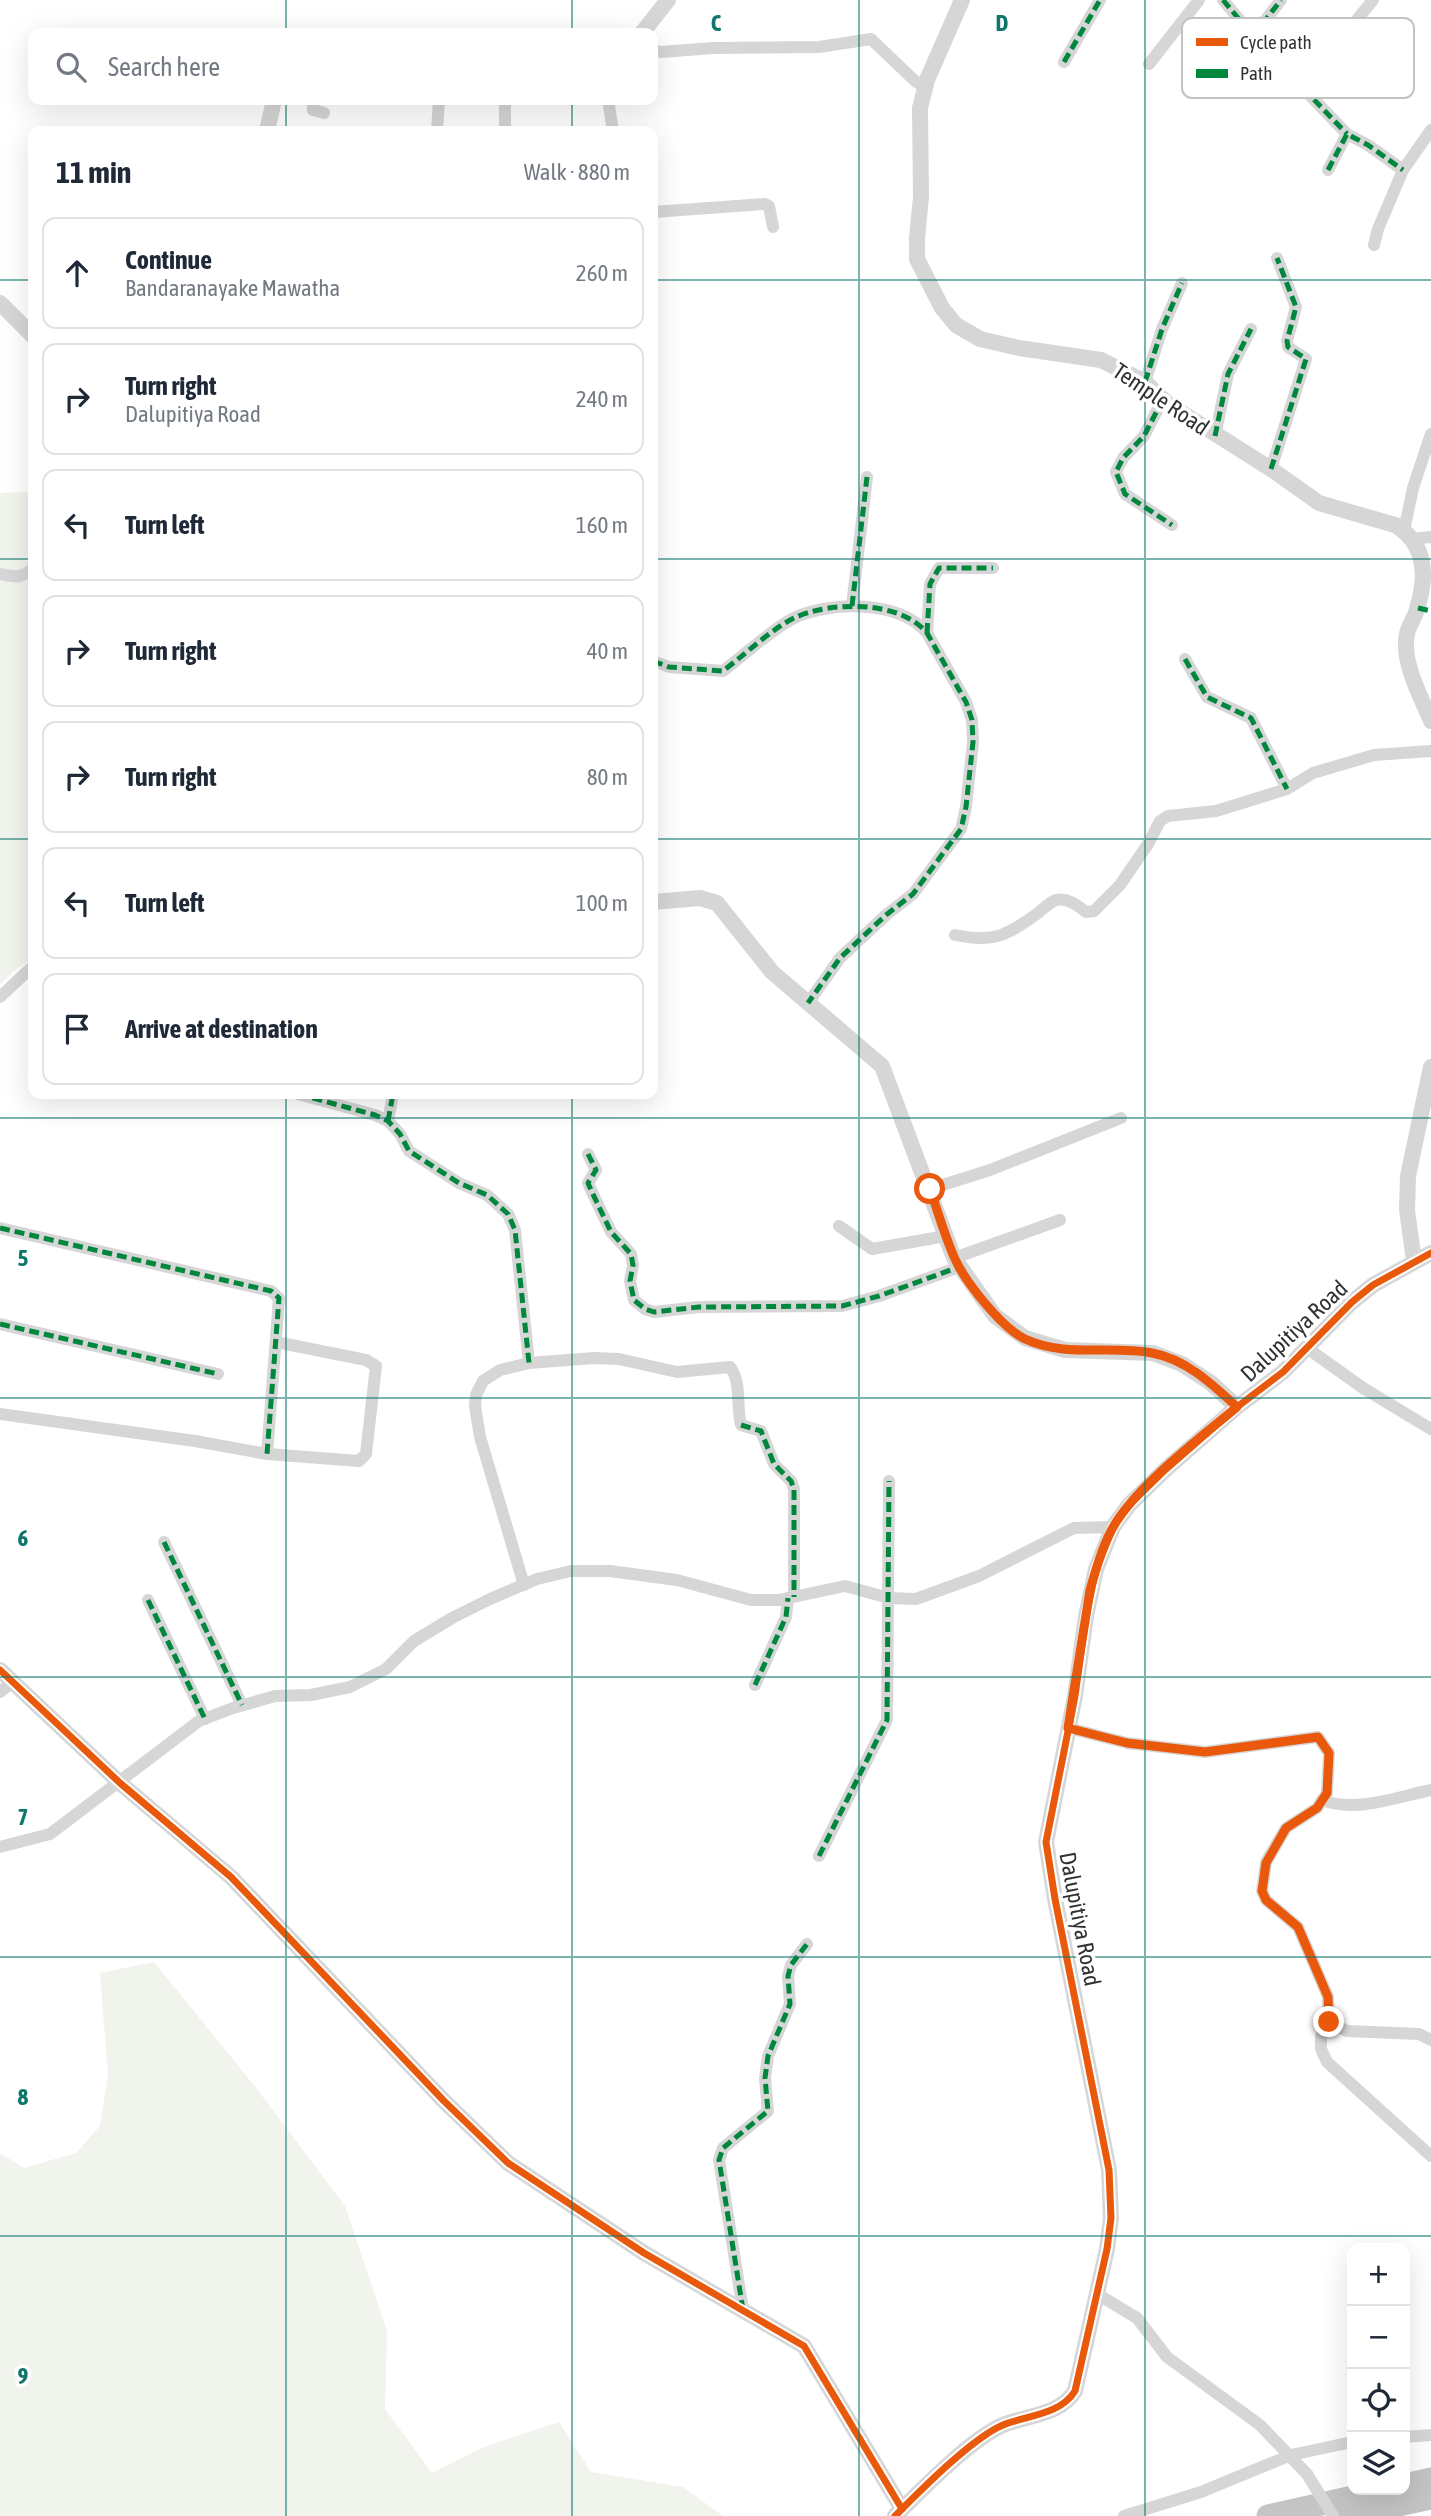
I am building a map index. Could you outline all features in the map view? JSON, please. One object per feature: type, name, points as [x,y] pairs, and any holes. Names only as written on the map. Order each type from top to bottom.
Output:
[{"type":"highway","points":[[1410,2484],[1431,2479]]},
{"type":"highway","points":[[1268,2516],[1362,2495]]},
{"type":"highway","points":[[1348,2516],[1431,2498]]},
{"type":"street","points":[[646,28],[668,0]]},
{"type":"street","name":"Temple Road","points":[[962,0],[925,87],[920,108],[921,197],[918,259],[942,308],[958,327],[980,339],[1019,348],[1101,360],[1144,382],[1215,436],[1271,469],[1319,503],[1395,525],[1408,535]]},
{"type":"street","points":[[1064,62],[1100,0]]},
{"type":"street","points":[[1185,18],[1199,0]]},
{"type":"street","points":[[1223,0],[1238,18]]},
{"type":"street","points":[[1267,18],[1281,0]]},
{"type":"street","points":[[1359,18],[1374,0]]},
{"type":"street","points":[[1149,64],[1182,22]]},
{"type":"street","points":[[658,51],[819,47],[871,39],[925,87]]},
{"type":"street","points":[[1313,98],[1348,134],[1403,170]]},
{"type":"street","points":[[268,126],[273,105]]},
{"type":"street","points":[[313,105],[313,110],[324,113]]},
{"type":"street","points":[[437,126],[439,105]]},
{"type":"street","points":[[505,105],[505,126]]},
{"type":"street","points":[[609,105],[611,126]]},
{"type":"street","points":[[1374,245],[1403,170],[1431,130]]},
{"type":"street","points":[[1328,170],[1348,134]]},
{"type":"street","points":[[658,212],[765,204],[769,206],[774,227]]},
{"type":"street","points":[[1271,469],[1306,359],[1288,347],[1287,341],[1296,307],[1277,258]]},
{"type":"street","points":[[1144,382],[1162,329],[1182,283]]},
{"type":"street","points":[[0,303],[28,331]]},
{"type":"street","points":[[1215,436],[1228,374],[1251,328]]},
{"type":"street","points":[[1163,399],[1144,436],[1123,458],[1116,472],[1125,494],[1172,525]]},
{"type":"street","points":[[1431,434],[1413,488],[1408,535],[1423,558],[1424,609],[1406,634],[1408,665],[1431,721]]},
{"type":"street","points":[[852,606],[867,477]]},
{"type":"street","points":[[1408,535],[1431,537]]},
{"type":"street","points":[[927,633],[930,584],[939,568],[993,568]]},
{"type":"street","points":[[0,574],[20,578],[28,572]]},
{"type":"street","points":[[658,663],[669,667],[723,671],[793,619],[820,610],[852,606],[889,610],[920,624],[966,702],[972,720],[974,742],[961,829],[914,894],[886,915],[840,958],[808,1003]]},
{"type":"street","points":[[1185,659],[1207,697],[1251,718],[1287,789]]},
{"type":"street","points":[[955,934],[978,940],[996,937],[1017,928],[1055,900],[1068,901],[1086,912],[1094,911],[1120,885],[1160,821],[1168,816],[1216,811],[1287,789],[1313,773],[1374,755],[1431,751]]},
{"type":"street","points":[[658,902],[700,898],[718,903],[772,972],[882,1066],[957,1263],[995,1316],[1024,1338],[1065,1350],[1153,1353],[1182,1364],[1211,1383],[1237,1407]]},
{"type":"street","points":[[0,997],[28,971]]},
{"type":"street","points":[[1414,1261],[1407,1210],[1408,1176],[1431,1067]]},
{"type":"street","points":[[316,1099],[388,1121],[400,1134],[409,1151],[459,1183],[487,1195],[508,1214],[515,1230],[529,1363]]},
{"type":"street","points":[[388,1121],[392,1099]]},
{"type":"street","points":[[930,1189],[990,1170],[1121,1118]]},
{"type":"street","points":[[588,1154],[596,1170],[588,1183],[591,1190],[611,1232],[631,1254],[633,1265],[630,1281],[634,1300],[654,1312],[699,1307],[842,1306],[880,1296],[1060,1220]]},
{"type":"street","points":[[839,1226],[872,1249],[946,1236]]},
{"type":"street","points":[[0,1228],[271,1291],[279,1298],[267,1454]]},
{"type":"street","name":"Dalupitiya Road","points":[[898,2513],[957,2458],[1002,2425],[1038,2415],[1069,2401],[1075,2391],[1107,2249],[1111,2218],[1109,2170],[1046,1842],[1090,1590],[1113,1527],[1129,1504],[1166,1469],[1237,1407],[1283,1372],[1362,1294],[1431,1252]]},
{"type":"street","points":[[0,1324],[218,1374]]},
{"type":"street","points":[[0,1414],[195,1441],[267,1454],[359,1461],[366,1454],[376,1366],[366,1360],[276,1342]]},
{"type":"street","points":[[1307,1348],[1363,1388],[1431,1429]]},
{"type":"street","points":[[524,1585],[480,1437],[475,1406],[476,1395],[483,1381],[500,1370],[529,1363],[607,1358],[677,1372],[730,1367],[736,1374],[741,1425],[761,1431],[774,1464],[792,1481],[794,1489],[791,1597],[786,1617],[755,1685]]},
{"type":"street","points":[[819,1856],[887,1720],[889,1481]]},
{"type":"street","points":[[0,1847],[50,1834],[205,1719],[275,1696],[311,1695],[350,1687],[386,1669],[414,1641],[490,1599],[524,1585],[571,1571],[610,1571],[677,1580],[751,1601],[791,1597],[845,1586],[890,1598],[916,1599],[979,1576],[1074,1528],[1113,1527]]},
{"type":"street","points":[[164,1542],[242,1705]]},
{"type":"street","points":[[148,1600],[205,1719]]},
{"type":"street","points":[[0,1670],[120,1783],[231,1877],[444,2101],[508,2163],[644,2253],[804,2346],[898,2513]]},
{"type":"street","points":[[0,1692],[14,1681]]},
{"type":"street","points":[[1068,1728],[1127,1743],[1205,1752],[1318,1737],[1329,1753],[1327,1793],[1317,1808],[1286,1828],[1266,1863],[1262,1891],[1266,1900],[1298,1927],[1328,1997],[1329,2022],[1321,2036],[1321,2049],[1327,2062],[1431,2156]]},
{"type":"street","points":[[1322,1800],[1337,1806],[1361,1805],[1431,1790]]},
{"type":"street","points":[[743,2310],[719,2160],[723,2148],[768,2111],[765,2078],[768,2056],[790,2004],[788,1976],[791,1965],[807,1944]]},
{"type":"street","points":[[1329,2022],[1347,2031],[1419,2034],[1431,2040]]},
{"type":"street","points":[[1097,2294],[1137,2318],[1167,2357],[1260,2425],[1307,2474],[1333,2516]]},
{"type":"street","points":[[1410,2436],[1431,2434]]},
{"type":"street","points":[[1124,2516],[1201,2492],[1291,2455],[1347,2443]]},
{"type":"shaded area","points":[[0,493],[28,493],[28,961],[0,985]]},
{"type":"shaded area","points":[[154,1962],[257,2089],[345,2206],[387,2331],[385,2409],[432,2473],[484,2447],[559,2422],[591,2472],[683,2487],[723,2516],[0,2516],[0,2153],[24,2168],[76,2153],[100,2126],[108,2075],[100,1973]]},
{"type":"marked path","points":[[1064,62],[1100,0]]},
{"type":"marked path","points":[[1223,0],[1238,18]]},
{"type":"marked path","points":[[1267,18],[1281,0]]},
{"type":"marked path","points":[[1312,98],[1347,134]]},
{"type":"marked path","points":[[1328,170],[1347,134],[1368,145],[1403,170]]},
{"type":"marked path","points":[[1271,469],[1306,359],[1288,347],[1287,341],[1296,307],[1277,258]]},
{"type":"marked path","points":[[1145,382],[1162,329],[1182,283]]},
{"type":"marked path","points":[[1215,436],[1228,374],[1251,329]]},
{"type":"marked path","points":[[1163,399],[1144,436],[1123,458],[1116,472],[1125,494],[1172,525]]},
{"type":"marked path","points":[[852,606],[867,477]]},
{"type":"marked path","points":[[927,633],[930,584],[939,568],[993,568]]},
{"type":"marked path","points":[[658,663],[669,667],[723,671],[768,635],[794,618],[809,612],[845,607],[883,609],[915,622],[927,633],[966,702],[972,720],[973,742],[961,829],[913,894],[840,958],[808,1003]]},
{"type":"marked path","points":[[1418,608],[1431,611]]},
{"type":"marked path","points":[[1185,659],[1207,697],[1251,718],[1287,789]]},
{"type":"marked path","points":[[316,1099],[388,1121],[400,1134],[409,1151],[459,1183],[487,1195],[508,1214],[515,1230],[529,1363]]},
{"type":"marked path","points":[[388,1121],[392,1099]]},
{"type":"marked path","points":[[588,1154],[596,1170],[588,1183],[591,1190],[611,1232],[631,1254],[633,1265],[630,1281],[634,1300],[654,1312],[699,1307],[842,1306],[879,1296],[959,1267]]},
{"type":"marked path","points":[[0,1228],[271,1291],[279,1298],[267,1454]]},
{"type":"marked path","points":[[0,1324],[218,1374]]},
{"type":"marked path","points":[[741,1425],[761,1431],[774,1464],[791,1481],[794,1489],[794,1597]]},
{"type":"marked path","points":[[819,1856],[887,1720],[889,1481]]},
{"type":"marked path","points":[[164,1542],[242,1705]]},
{"type":"marked path","points":[[755,1685],[786,1617],[788,1598]]},
{"type":"marked path","points":[[148,1600],[205,1719]]},
{"type":"marked path","points":[[743,2310],[719,2160],[723,2148],[768,2111],[765,2078],[768,2056],[790,2004],[788,1976],[791,1965],[807,1944]]},
{"type":"cycle path","points":[[895,2516],[947,2466],[990,2432],[1003,2425],[1052,2410],[1069,2399],[1075,2391],[1107,2249],[1111,2218],[1109,2170],[1046,1842],[1075,1696],[1086,1616],[1096,1569],[1113,1527],[1129,1505],[1166,1469],[1237,1407],[1283,1372],[1352,1302],[1373,1285],[1431,1253]]},
{"type":"cycle path","points":[[0,1670],[120,1783],[231,1877],[444,2101],[508,2163],[644,2253],[804,2346],[902,2509]]},
{"type":"route","points":[[930,1189],[959,1267],[995,1316],[1024,1338],[1065,1350],[1153,1353],[1182,1364],[1211,1383],[1237,1407],[1129,1504],[1113,1527],[1090,1590],[1068,1728],[1127,1743],[1205,1752],[1318,1737],[1329,1753],[1327,1793],[1317,1808],[1286,1828],[1266,1863],[1262,1891],[1266,1900],[1298,1927],[1328,1997],[1329,2022]]}]
